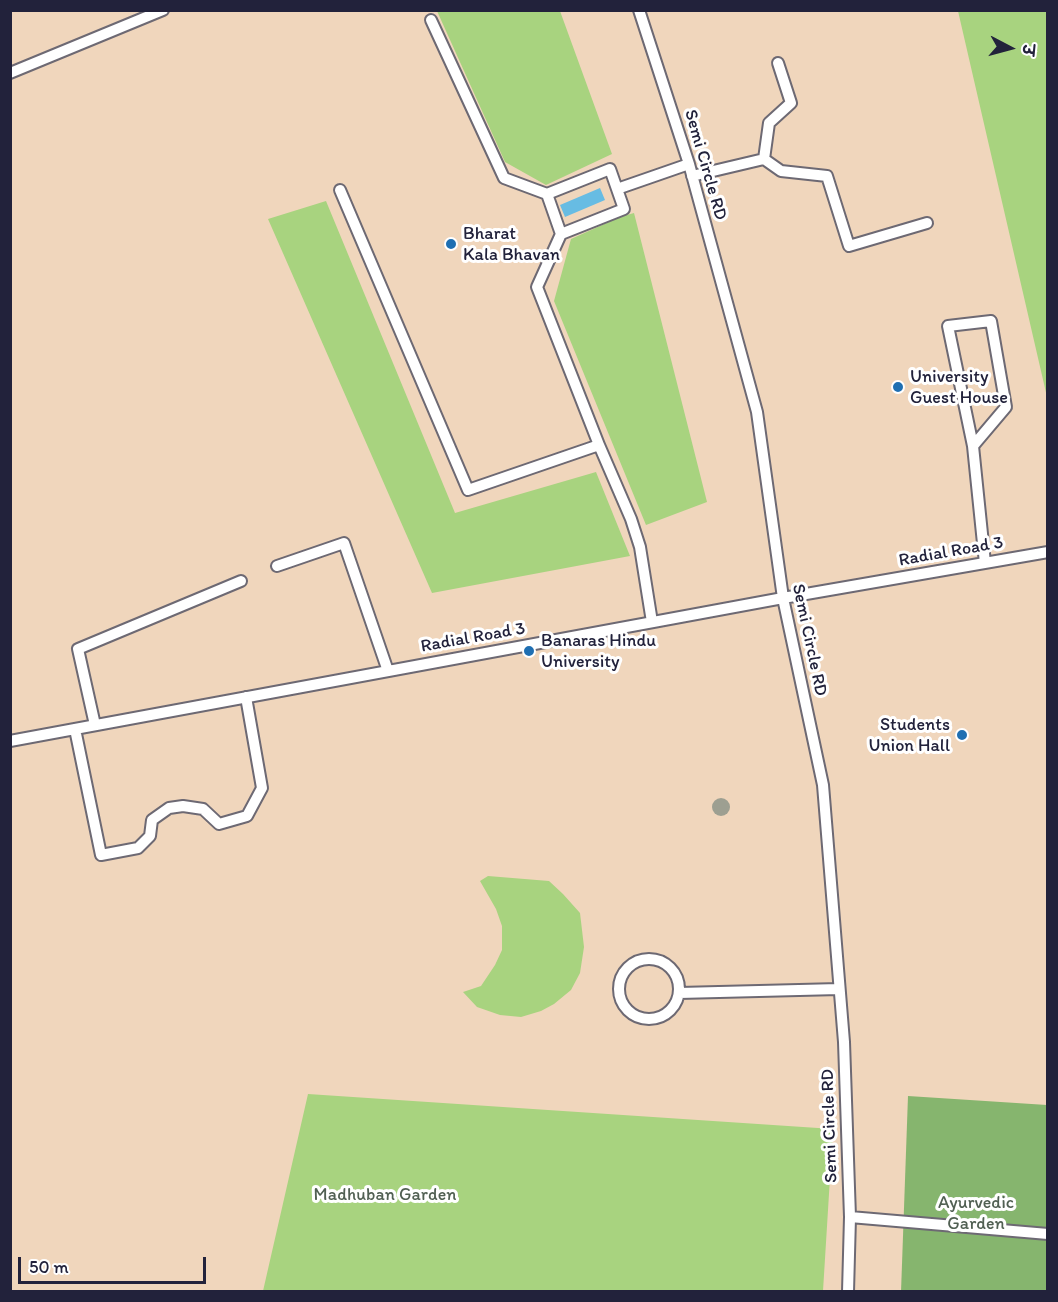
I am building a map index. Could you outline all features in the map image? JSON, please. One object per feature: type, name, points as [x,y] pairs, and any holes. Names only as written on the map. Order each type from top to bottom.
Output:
[{"type":"lane","points":[[10,73],[163,10]]},
{"type":"lane","name":"Semi Circle RD","points":[[639,10],[689,164],[757,412],[783,598],[823,785],[844,1042],[850,1217],[848,1292]]},
{"type":"lane","points":[[431,20],[504,178],[547,194],[610,169],[624,209],[561,234]]},
{"type":"lane","points":[[764,159],[769,123],[791,103],[778,63]]},
{"type":"lane","points":[[692,176],[764,159],[781,171],[827,176],[849,246],[927,223]]},
{"type":"lane","points":[[617,189],[689,164]]},
{"type":"lane","points":[[340,190],[468,490],[598,445]]},
{"type":"lane","points":[[547,194],[561,234],[537,287],[598,445],[631,519],[640,547],[652,622]]},
{"type":"lane","points":[[973,446],[1005,407],[991,321],[948,326],[973,446],[985,563]]},
{"type":"lane","points":[[276,566],[344,543],[388,671]]},
{"type":"lane","name":"Radial Road 3","points":[[10,741],[783,598],[1047,552]]},
{"type":"lane","points":[[95,725],[78,649],[241,580]]},
{"type":"lane","points":[[75,729],[101,855],[138,848],[150,836],[152,820],[169,808],[183,806],[203,809],[219,824],[247,816],[262,788],[246,697]]},
{"type":"lane","points":[[653,959],[663,962],[676,974],[679,993],[670,1012],[651,1020],[631,1014],[624,1006],[619,986],[627,968],[635,962],[653,959]]},
{"type":"lane","points":[[679,993],[840,988]]},
{"type":"lane","points":[[850,1217],[1047,1234]]},
{"type":"shaded area","name":"Banaras Hindu University","points":[[11,11],[1047,11],[1047,1291],[11,1291]]},
{"type":"green space","points":[[437,11],[560,11],[612,154],[546,185],[505,162]]},
{"type":"green space","points":[[958,11],[1047,11],[1047,397]]},
{"type":"green space","points":[[326,201],[455,513],[596,472],[630,556],[432,593],[268,219]]},
{"type":"green space","points":[[634,213],[707,502],[646,525],[554,301],[571,239]]},
{"type":"green space","points":[[488,876],[549,881],[580,913],[584,947],[580,973],[571,990],[541,1011],[521,1017],[500,1015],[477,1007],[463,992],[481,986],[502,950],[502,926],[496,909],[480,881]]},
{"type":"green space","name":"Madhuban Garden","points":[[308,1094],[833,1129],[823,1291],[263,1291]]},
{"type":"green space","name":"Ayurvedic Garden","points":[[908,1096],[1047,1105],[1047,1291],[901,1292]]},
{"type":"water","points":[[600,188],[605,200],[565,217],[560,205]]},
{"type":"place","name":"Bharat Kala Bhavan","points":[[451,244]]},
{"type":"place","name":"University Guest House","points":[[898,387]]},
{"type":"place","name":"Banaras Hindu University","points":[[529,651]]},
{"type":"place","name":"Students Union Hall","points":[[962,735]]}]
